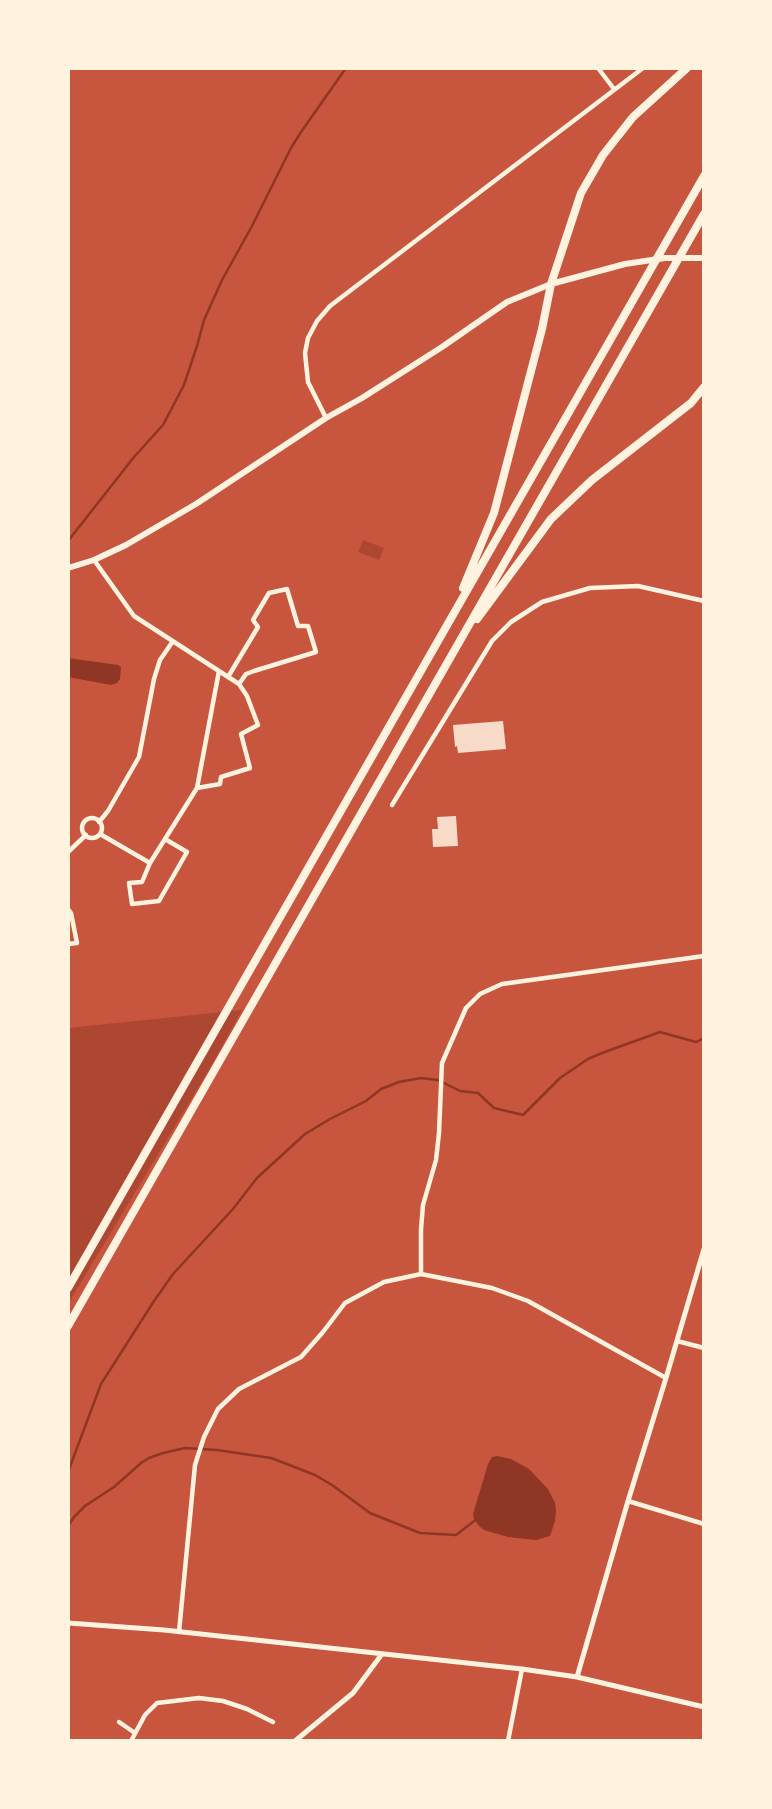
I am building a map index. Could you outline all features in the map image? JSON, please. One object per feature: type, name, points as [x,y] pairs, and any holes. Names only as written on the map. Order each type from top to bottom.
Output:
[{"type":"highway","points":[[448,621],[494,513],[542,329],[551,284],[582,193],[603,155],[633,117],[687,68]]},
{"type":"highway","points":[[68,1288],[704,176]]},
{"type":"highway","points":[[68,1326],[704,214]]},
{"type":"highway","points":[[453,652],[551,519],[592,480],[691,403],[704,387]]},
{"type":"main road","points":[[68,568],[94,560],[126,545],[196,504],[326,418],[430,355],[507,302],[551,284],[625,264],[665,258],[704,258]]},
{"type":"street","points":[[598,68],[614,89]]},
{"type":"street","points":[[326,418],[308,382],[305,353],[308,338],[317,321],[330,306],[643,68]]},
{"type":"street","points":[[94,560],[134,617],[239,684],[247,696],[258,725],[241,734],[250,768],[221,777],[220,784],[197,788]]},
{"type":"street","points":[[392,805],[492,641],[511,622],[541,602],[590,588],[638,586],[704,601]]},
{"type":"street","points":[[228,677],[258,627],[253,620],[269,593],[288,589],[298,626],[308,626],[316,652],[246,674],[239,684]]},
{"type":"street","points":[[99,822],[139,757],[160,660],[173,641]]},
{"type":"street","points":[[165,839],[187,852],[159,901],[132,904],[129,883],[142,882],[150,863],[165,839],[197,788],[219,671]]},
{"type":"street","points":[[91,818],[99,822],[102,828],[100,834],[93,838],[86,835],[82,831],[84,822],[91,818]]},
{"type":"street","points":[[100,834],[150,863]]},
{"type":"street","points":[[68,852],[86,835]]},
{"type":"street","points":[[68,909],[78,943],[68,944]]},
{"type":"street","points":[[421,1273],[423,1205],[436,1160],[442,1063],[466,1008],[480,994],[502,985],[704,956]]},
{"type":"street","points":[[577,1677],[704,1249]]},
{"type":"street","points":[[179,1632],[195,1465],[204,1437],[218,1409],[239,1389],[300,1357],[345,1303],[384,1282],[421,1273],[492,1288],[528,1301],[666,1378]]},
{"type":"street","points":[[677,1341],[704,1348]]},
{"type":"street","points":[[628,1501],[704,1524]]},
{"type":"street","points":[[68,1623],[179,1632],[522,1669],[577,1677],[704,1707]]},
{"type":"street","points":[[295,1741],[353,1693],[382,1654]]},
{"type":"street","points":[[508,1741],[522,1669]]},
{"type":"street","points":[[131,1741],[145,1715],[157,1703],[199,1698],[223,1701],[273,1722]]},
{"type":"street","points":[[119,1722],[135,1732]]},
{"type":"shaded area","points":[[363,540],[384,548],[379,560],[358,552]]},
{"type":"shaded area","points":[[68,658],[118,665],[121,667],[120,679],[111,685],[68,677]]},
{"type":"shaded area","points":[[242,1010],[210,1068],[68,1304],[68,1028]]},
{"type":"shaded area","points":[[492,1457],[511,1459],[529,1469],[548,1489],[556,1511],[550,1536],[536,1540],[508,1537],[484,1530],[474,1519],[473,1514],[488,1464]]},
{"type":"building","points":[[503,721],[506,749],[458,753],[453,725]]},
{"type":"building","points":[[456,816],[458,846],[433,847],[432,829],[438,829],[437,817]]},
{"type":"waterway","points":[[68,541],[134,457],[163,425],[184,385],[204,320],[222,280],[291,148],[346,68]]},
{"type":"waterway","points":[[68,1472],[101,1384],[154,1301],[173,1274],[233,1209],[257,1178],[305,1134],[366,1101],[381,1089],[421,1078],[438,1080],[460,1091],[478,1093],[494,1108],[523,1115],[560,1078],[602,1053],[660,1032],[696,1042],[704,1038]]},
{"type":"waterway","points":[[68,1526],[85,1506],[114,1487],[141,1463],[163,1453],[185,1448],[271,1458],[315,1475],[370,1513],[420,1533],[456,1535],[478,1518]]}]
